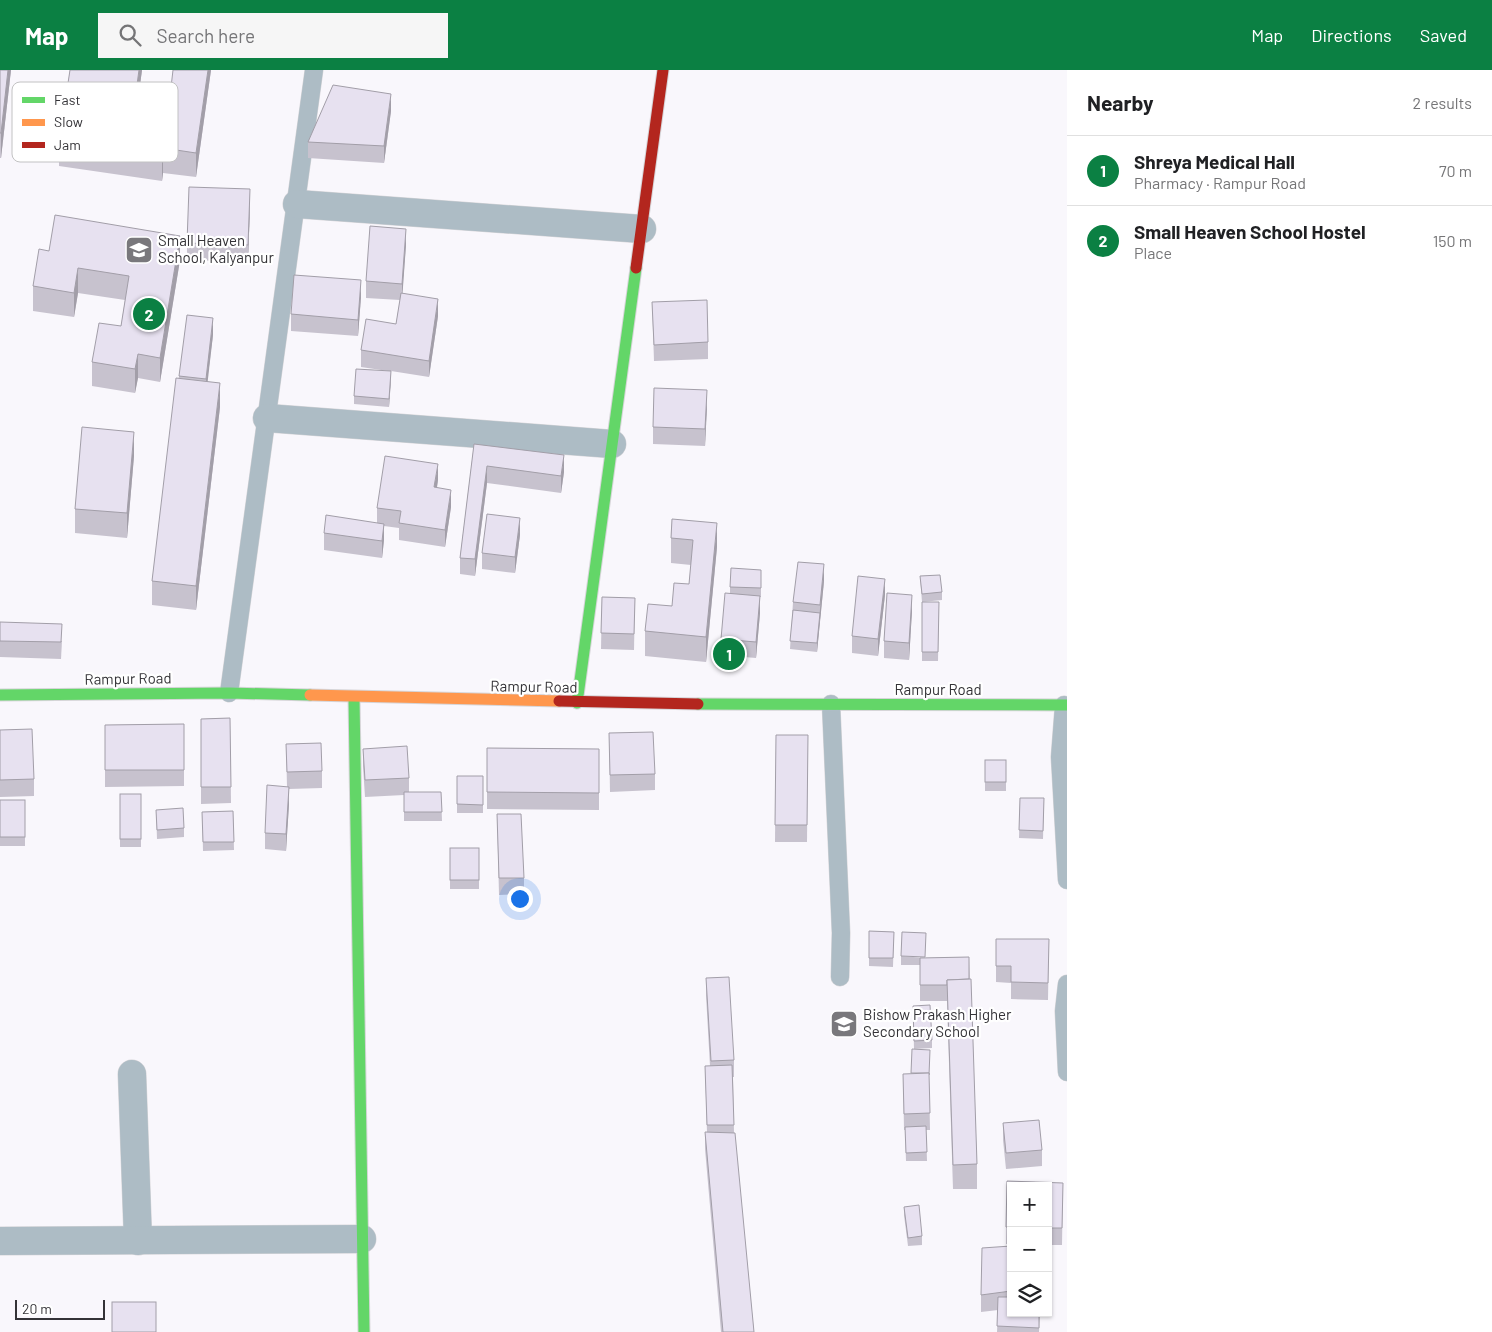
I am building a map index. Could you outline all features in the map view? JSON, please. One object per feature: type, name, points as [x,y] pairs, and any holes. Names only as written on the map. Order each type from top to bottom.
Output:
[{"type":"street","points":[[577,703],[663,70]]},
{"type":"street","points":[[297,204],[642,229]]},
{"type":"street","points":[[267,418],[612,444]]},
{"type":"street","name":"Rampur Road","points":[[0,695],[229,693],[577,703],[1065,705]]},
{"type":"street","points":[[354,698],[364,1332]]},
{"type":"street","points":[[132,1074],[138,1241]]},
{"type":"street","points":[[0,1241],[362,1239]]},
{"type":"lane","points":[[229,693],[314,70]]},
{"type":"lane","points":[[831,704],[841,933],[840,977]]},
{"type":"lane","points":[[1065,705],[1060,757],[1067,880]]},
{"type":"lane","points":[[1067,984],[1064,1011],[1067,1072]]},
{"type":"building","points":[[0,70],[8,70],[1,133],[0,133]]},
{"type":"building","points":[[70,70],[139,70],[137,82],[68,82]]},
{"type":"building","points":[[173,70],[208,70],[196,153],[178,150],[178,82],[172,82]]},
{"type":"building","points":[[333,85],[391,94],[384,146],[308,142]]},
{"type":"building","points":[[189,187],[250,189],[248,245],[187,243]]},
{"type":"building","points":[[55,215],[180,236],[160,358],[138,354],[135,369],[92,362],[99,323],[121,326],[129,276],[78,268],[74,293],[33,286],[39,249],[49,251]]},
{"type":"building","points":[[370,226],[406,229],[402,284],[366,281]]},
{"type":"building","points":[[294,275],[361,280],[358,320],[291,314]]},
{"type":"building","points":[[401,293],[438,299],[429,361],[361,350],[366,319],[396,324]]},
{"type":"building","points":[[707,300],[708,342],[654,345],[652,302]]},
{"type":"building","points":[[187,315],[213,318],[206,379],[179,376]]},
{"type":"building","points":[[356,369],[391,371],[389,399],[354,396]]},
{"type":"building","points":[[176,378],[220,383],[196,586],[152,581]]},
{"type":"building","points":[[654,388],[707,390],[705,429],[653,427]]},
{"type":"building","points":[[82,427],[134,432],[127,513],[75,509]]},
{"type":"building","points":[[474,444],[564,455],[561,476],[487,466],[475,559],[460,558]]},
{"type":"building","points":[[385,456],[438,464],[434,487],[451,490],[445,530],[399,523],[401,511],[377,508]]},
{"type":"building","points":[[487,514],[520,518],[515,557],[482,553]]},
{"type":"building","points":[[326,515],[384,524],[382,541],[324,533]]},
{"type":"building","points":[[672,519],[717,523],[706,637],[645,631],[648,604],[672,606],[674,583],[689,584],[693,540],[671,538]]},
{"type":"building","points":[[798,562],[824,564],[820,605],[793,602]]},
{"type":"building","points":[[731,568],[761,570],[761,588],[730,587]]},
{"type":"building","points":[[940,575],[942,592],[922,594],[920,576]]},
{"type":"building","points":[[858,576],[885,579],[878,639],[852,636]]},
{"type":"building","points":[[725,593],[760,596],[756,642],[721,639]]},
{"type":"building","points":[[887,593],[912,595],[909,643],[884,641]]},
{"type":"building","points":[[602,597],[635,598],[634,634],[601,633]]},
{"type":"building","points":[[922,602],[939,602],[938,652],[922,652]]},
{"type":"building","points":[[793,610],[820,613],[817,643],[790,641]]},
{"type":"building","points":[[0,622],[62,624],[61,642],[0,641]]},
{"type":"building","points":[[230,718],[231,787],[201,787],[201,719]]},
{"type":"building","points":[[184,724],[184,770],[105,770],[105,725]]},
{"type":"building","points":[[32,729],[34,779],[0,780],[0,730]]},
{"type":"building","points":[[653,732],[655,774],[610,775],[609,733]]},
{"type":"building","points":[[776,735],[808,735],[807,825],[775,825]]},
{"type":"building","points":[[321,743],[322,771],[287,772],[286,744]]},
{"type":"building","points":[[407,746],[409,778],[365,780],[363,749]]},
{"type":"building","points":[[487,748],[599,749],[599,793],[487,792]]},
{"type":"building","points":[[985,760],[1006,760],[1006,782],[985,782]]},
{"type":"building","points":[[457,776],[483,776],[483,805],[457,804]]},
{"type":"building","points":[[267,785],[289,787],[286,834],[265,833]]},
{"type":"building","points":[[404,792],[441,792],[442,812],[404,812]]},
{"type":"building","points":[[120,794],[141,794],[141,839],[120,839]]},
{"type":"building","points":[[1020,798],[1044,798],[1043,831],[1019,830]]},
{"type":"building","points":[[0,800],[25,800],[25,837],[0,837]]},
{"type":"building","points":[[183,808],[184,828],[157,830],[156,810]]},
{"type":"building","points":[[233,811],[234,842],[203,842],[202,812]]},
{"type":"building","points":[[497,814],[521,814],[524,878],[499,878]]},
{"type":"building","points":[[450,848],[479,848],[479,880],[450,880]]},
{"type":"building","points":[[869,931],[894,932],[893,958],[869,958]]},
{"type":"building","points":[[902,932],[926,933],[925,957],[901,956]]},
{"type":"building","points":[[996,939],[1049,939],[1048,983],[1011,982],[1011,966],[996,966]]},
{"type":"building","points":[[969,957],[969,979],[947,980],[947,985],[920,985],[920,958]]},
{"type":"building","points":[[729,977],[734,1060],[711,1061],[706,978]]},
{"type":"building","points":[[971,979],[977,1164],[953,1165],[947,980]]},
{"type":"building","points":[[930,1005],[932,1040],[914,1041],[913,1006]]},
{"type":"building","points":[[912,1049],[930,1050],[929,1075],[929,1073],[911,1073]]},
{"type":"building","points":[[732,1065],[734,1125],[707,1125],[705,1066]]},
{"type":"building","points":[[929,1073],[930,1113],[904,1114],[903,1074]]},
{"type":"building","points":[[1039,1120],[1042,1150],[1006,1153],[1003,1123]]},
{"type":"building","points":[[926,1126],[927,1152],[906,1153],[905,1127]]},
{"type":"building","points":[[705,1132],[735,1133],[754,1332],[723,1332]]},
{"type":"building","points":[[1007,1181],[1035,1182],[1007,1182],[1006,1227]]},
{"type":"building","points":[[1052,1183],[1063,1183],[1062,1228],[1052,1228]]},
{"type":"building","points":[[919,1205],[922,1236],[908,1238],[904,1207]]},
{"type":"building","points":[[1007,1246],[1007,1292],[981,1295],[982,1248]]},
{"type":"building","points":[[998,1297],[1007,1297],[1007,1317],[1039,1317],[1039,1328],[997,1326]]},
{"type":"building","points":[[112,1302],[156,1302],[156,1332],[112,1332]]},
{"type":"traffic: fast","points":[[577,703],[636,268]]},
{"type":"traffic: fast","points":[[0,695],[229,693],[310,695]]},
{"type":"traffic: fast","points":[[354,698],[364,1332]]},
{"type":"traffic: fast","points":[[698,704],[1067,705]]},
{"type":"traffic: slow","points":[[310,695],[559,701]]},
{"type":"traffic: jam","points":[[636,268],[663,70]]},
{"type":"traffic: jam","points":[[559,701],[698,704]]},
{"type":"place","name":"Small Heaven School, Kalyanpur","points":[[139,250]]},
{"type":"place","name":"Small Heaven School Hostel","points":[[149,314]]},
{"type":"place","name":"Shreya Medical Hall","points":[[729,654]]},
{"type":"place","name":"Bishow Prakash Higher Secondary School","points":[[844,1024]]}]
